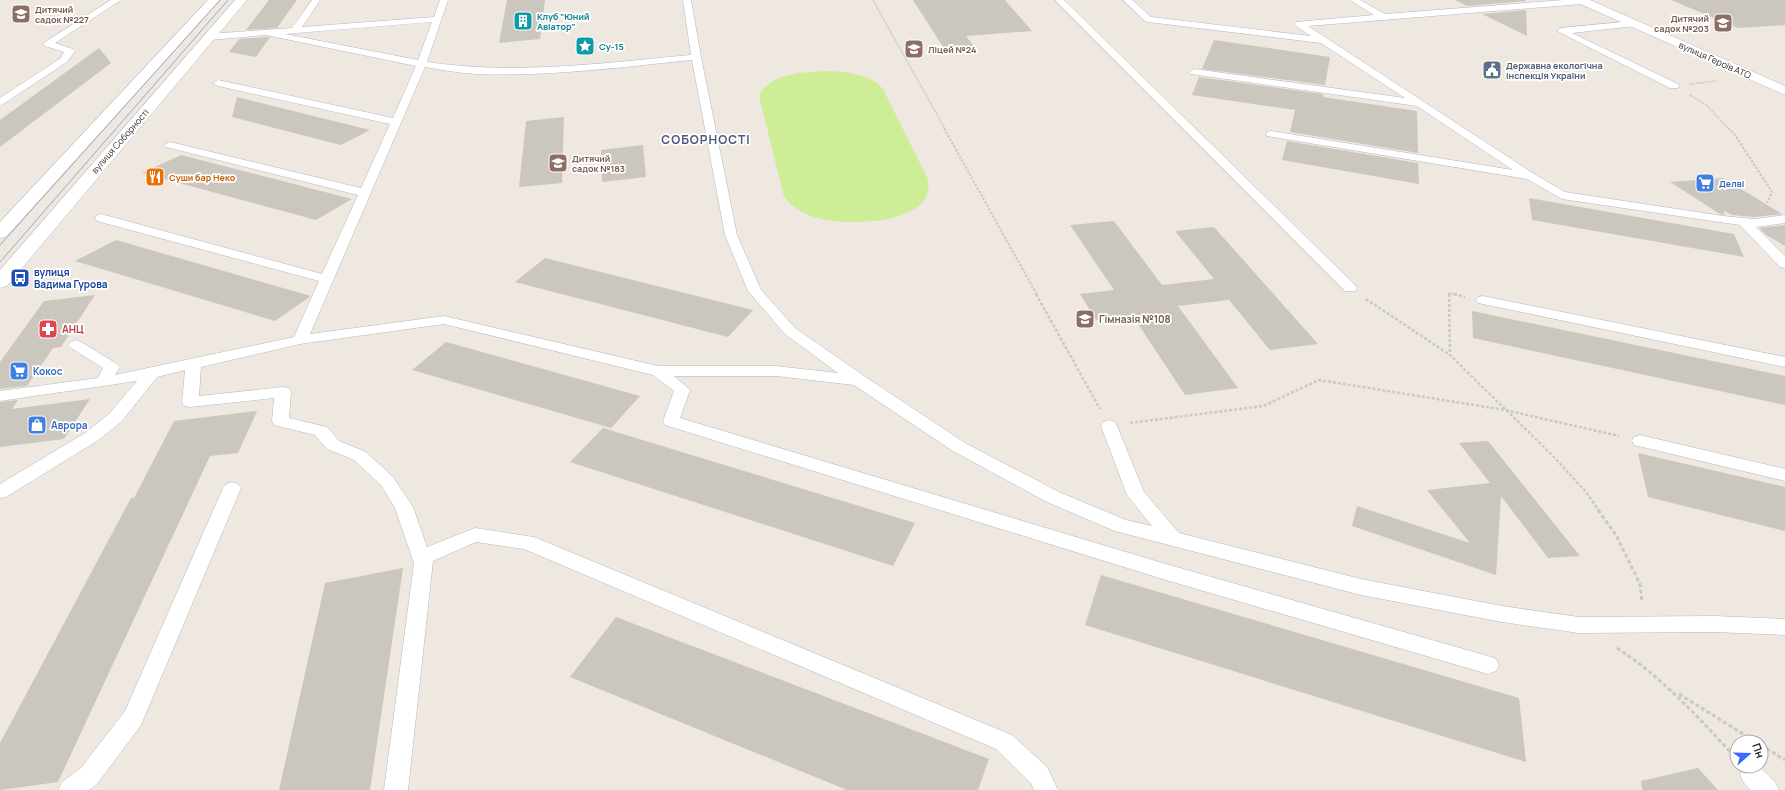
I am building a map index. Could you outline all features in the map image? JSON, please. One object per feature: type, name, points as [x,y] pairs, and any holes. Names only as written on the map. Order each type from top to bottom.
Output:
[{"type":"main road","points":[[0,233],[214,0]]},
{"type":"main road","name":"вулиця Соборності","points":[[0,282],[241,0]]},
{"type":"main road","name":"вулиця Героїв АТО","points":[[1581,1],[1785,91]]},
{"type":"lane","points":[[0,103],[64,60],[70,51],[48,44],[117,0]]},
{"type":"lane","points":[[295,30],[316,0]]},
{"type":"lane","points":[[300,340],[422,64],[444,0]]},
{"type":"lane","points":[[687,0],[696,58],[725,198],[731,235],[755,291],[790,331],[858,380],[959,447],[1053,497],[1122,526],[1361,587],[1502,614],[1579,625],[1715,624],[1785,627]]},
{"type":"lane","points":[[1059,0],[1350,288]]},
{"type":"lane","points":[[1127,0],[1148,19],[1324,40]]},
{"type":"lane","points":[[1354,0],[1383,17]]},
{"type":"lane","points":[[1581,1],[1299,24],[1530,176],[1562,195],[1744,222],[1754,223],[1785,219]]},
{"type":"lane","points":[[210,37],[437,19]]},
{"type":"lane","points":[[1634,24],[1561,31],[1674,86]]},
{"type":"lane","points":[[263,32],[422,64],[478,71],[526,70],[696,58]]},
{"type":"lane","points":[[1194,72],[1420,104]]},
{"type":"lane","points":[[218,83],[396,122]]},
{"type":"lane","points":[[1271,134],[1530,176]]},
{"type":"lane","points":[[170,145],[365,193]]},
{"type":"lane","points":[[101,218],[326,279]]},
{"type":"lane","points":[[1744,222],[1785,264]]},
{"type":"lane","points":[[1484,300],[1785,362]]},
{"type":"lane","points":[[0,396],[103,382],[152,373],[300,340],[444,320],[658,371],[776,371],[858,380]]},
{"type":"lane","points":[[76,345],[112,367],[103,382]]},
{"type":"lane","points":[[194,363],[190,402],[283,392],[280,421],[321,431],[333,445],[360,456],[387,481],[404,507],[424,562]]},
{"type":"lane","points":[[658,371],[682,390],[671,421],[1166,572],[1488,666]]},
{"type":"lane","points":[[0,492],[91,437],[114,418],[152,373]]},
{"type":"lane","points":[[1109,426],[1136,495],[1173,538]]},
{"type":"lane","points":[[1640,441],[1785,475]]},
{"type":"lane","points":[[70,790],[89,776],[133,718],[232,488]]},
{"type":"lane","points":[[396,790],[424,557],[475,535],[527,542],[612,579],[1004,742],[1039,776],[1046,790]]},
{"type":"path","points":[[873,0],[1109,426],[1263,406],[1319,380],[1505,410],[1640,441]]},
{"type":"path","points":[[1674,86],[1753,77]]},
{"type":"path","points":[[1674,86],[1706,105],[1730,130],[1764,177],[1772,192],[1760,217],[1744,222]]},
{"type":"path","points":[[1350,288],[1450,355],[1553,456],[1586,492],[1616,535],[1640,584],[1643,625]]},
{"type":"path","points":[[1450,355],[1449,293],[1484,300]]},
{"type":"path","points":[[1579,625],[1631,656],[1675,692],[1729,750]]},
{"type":"path","points":[[1675,692],[1743,734]]},
{"type":"path","points":[[1769,750],[1785,760]]},
{"type":"green space","points":[[829,71],[851,73],[865,77],[878,84],[883,89],[927,177],[928,193],[920,205],[905,214],[887,219],[866,222],[846,222],[814,217],[801,212],[784,197],[759,96],[764,88],[771,82],[780,78],[800,73]]},
{"type":"building","points":[[269,0],[297,0],[277,28],[246,30]]},
{"type":"building","name":"Клуб \"Юний Авіатор\"","points":[[507,0],[545,0],[540,39],[499,43]]},
{"type":"building","points":[[913,0],[1005,0],[1032,31],[966,36],[975,48],[945,50]]},
{"type":"building","points":[[1455,0],[1526,0],[1526,1],[1467,6]]},
{"type":"building","points":[[1671,0],[1785,0],[1785,25],[1738,28]]},
{"type":"building","points":[[1526,10],[1527,36],[1482,14]]},
{"type":"building","points":[[270,37],[256,57],[229,52],[239,39]]},
{"type":"building","points":[[1214,40],[1330,57],[1325,85],[1202,69]]},
{"type":"building","points":[[99,48],[111,63],[0,147],[0,120]]},
{"type":"building","points":[[1199,77],[1323,94],[1323,97],[1417,111],[1418,153],[1290,132],[1295,110],[1192,95]]},
{"type":"building","points":[[237,97],[370,130],[341,145],[232,117]]},
{"type":"building","points":[[564,117],[562,183],[519,187],[526,121]]},
{"type":"building","points":[[1287,141],[1418,163],[1419,184],[1282,160]]},
{"type":"building","points":[[643,145],[646,177],[602,182],[601,150]]},
{"type":"building","points":[[181,155],[352,199],[316,220],[142,173]]},
{"type":"building","points":[[1723,178],[1782,214],[1754,217],[1732,215],[1723,210],[1725,215],[1720,214],[1670,182]]},
{"type":"building","points":[[1529,198],[1734,234],[1744,257],[1532,220]]},
{"type":"building","points":[[1114,221],[1162,285],[1214,279],[1175,231],[1214,227],[1318,344],[1270,350],[1229,300],[1178,306],[1238,388],[1185,395],[1132,315],[1096,320],[1080,294],[1114,290],[1070,225]]},
{"type":"building","points":[[1785,225],[1785,246],[1766,235],[1759,228]]},
{"type":"building","points":[[116,240],[311,296],[275,321],[75,261]]},
{"type":"building","points":[[545,258],[753,310],[728,337],[515,282]]},
{"type":"building","name":"АНЦ","points":[[95,295],[61,347],[53,348],[27,386],[0,389],[0,362],[44,301]]},
{"type":"building","points":[[1472,311],[1785,376],[1785,405],[1473,338]]},
{"type":"building","points":[[446,342],[640,396],[611,428],[412,370]]},
{"type":"building","name":"Аврора","points":[[90,399],[64,439],[0,447],[0,402],[18,400],[12,409]]},
{"type":"building","points":[[257,411],[238,453],[210,456],[58,782],[0,790],[0,743],[131,498],[134,498],[174,421]]},
{"type":"building","points":[[603,428],[915,523],[893,566],[570,462]]},
{"type":"building","points":[[1488,441],[1580,556],[1548,558],[1501,496],[1496,575],[1352,526],[1357,506],[1470,543],[1427,490],[1490,483],[1459,443]]},
{"type":"building","points":[[1638,453],[1785,487],[1785,531],[1648,497]]},
{"type":"building","points":[[403,568],[370,790],[279,790],[325,583]]},
{"type":"building","points":[[1101,575],[1519,698],[1526,762],[1085,625]]},
{"type":"building","points":[[616,617],[989,759],[978,790],[847,790],[570,677]]},
{"type":"building","points":[[1698,768],[1718,790],[1642,790],[1641,781]]},
{"type":"tram line","points":[[0,245],[220,0]]},
{"type":"tram line","points":[[0,262],[228,0]]},
{"type":"place","name":"Дитячий садок №227","points":[[21,14]]},
{"type":"place","name":"Клуб \"Юний Авіатор\"","points":[[523,21]]},
{"type":"place","name":"Дитячий садок №203","points":[[1723,23]]},
{"type":"place","name":"Су-15","points":[[585,46]]},
{"type":"place","name":"Ліцей №24","points":[[914,49]]},
{"type":"place","name":"Державна екологічна інспекція України","points":[[1492,70]]},
{"type":"place","name":"Дитячий садок №183","points":[[558,163]]},
{"type":"place","name":"Суши бар Неко","points":[[155,177]]},
{"type":"place","name":"Делві","points":[[1705,183]]},
{"type":"place","name":"вулиця Вадима Гурова","points":[[20,278]]},
{"type":"place","name":"Гімназія №108","points":[[1085,319]]},
{"type":"place","name":"АНЦ","points":[[48,329]]},
{"type":"place","name":"Кокос","points":[[19,371]]},
{"type":"place","name":"Аврора","points":[[37,425]]},
{"type":"district","name":"СОБОРНОСТІ","points":[[706,139]]}]
